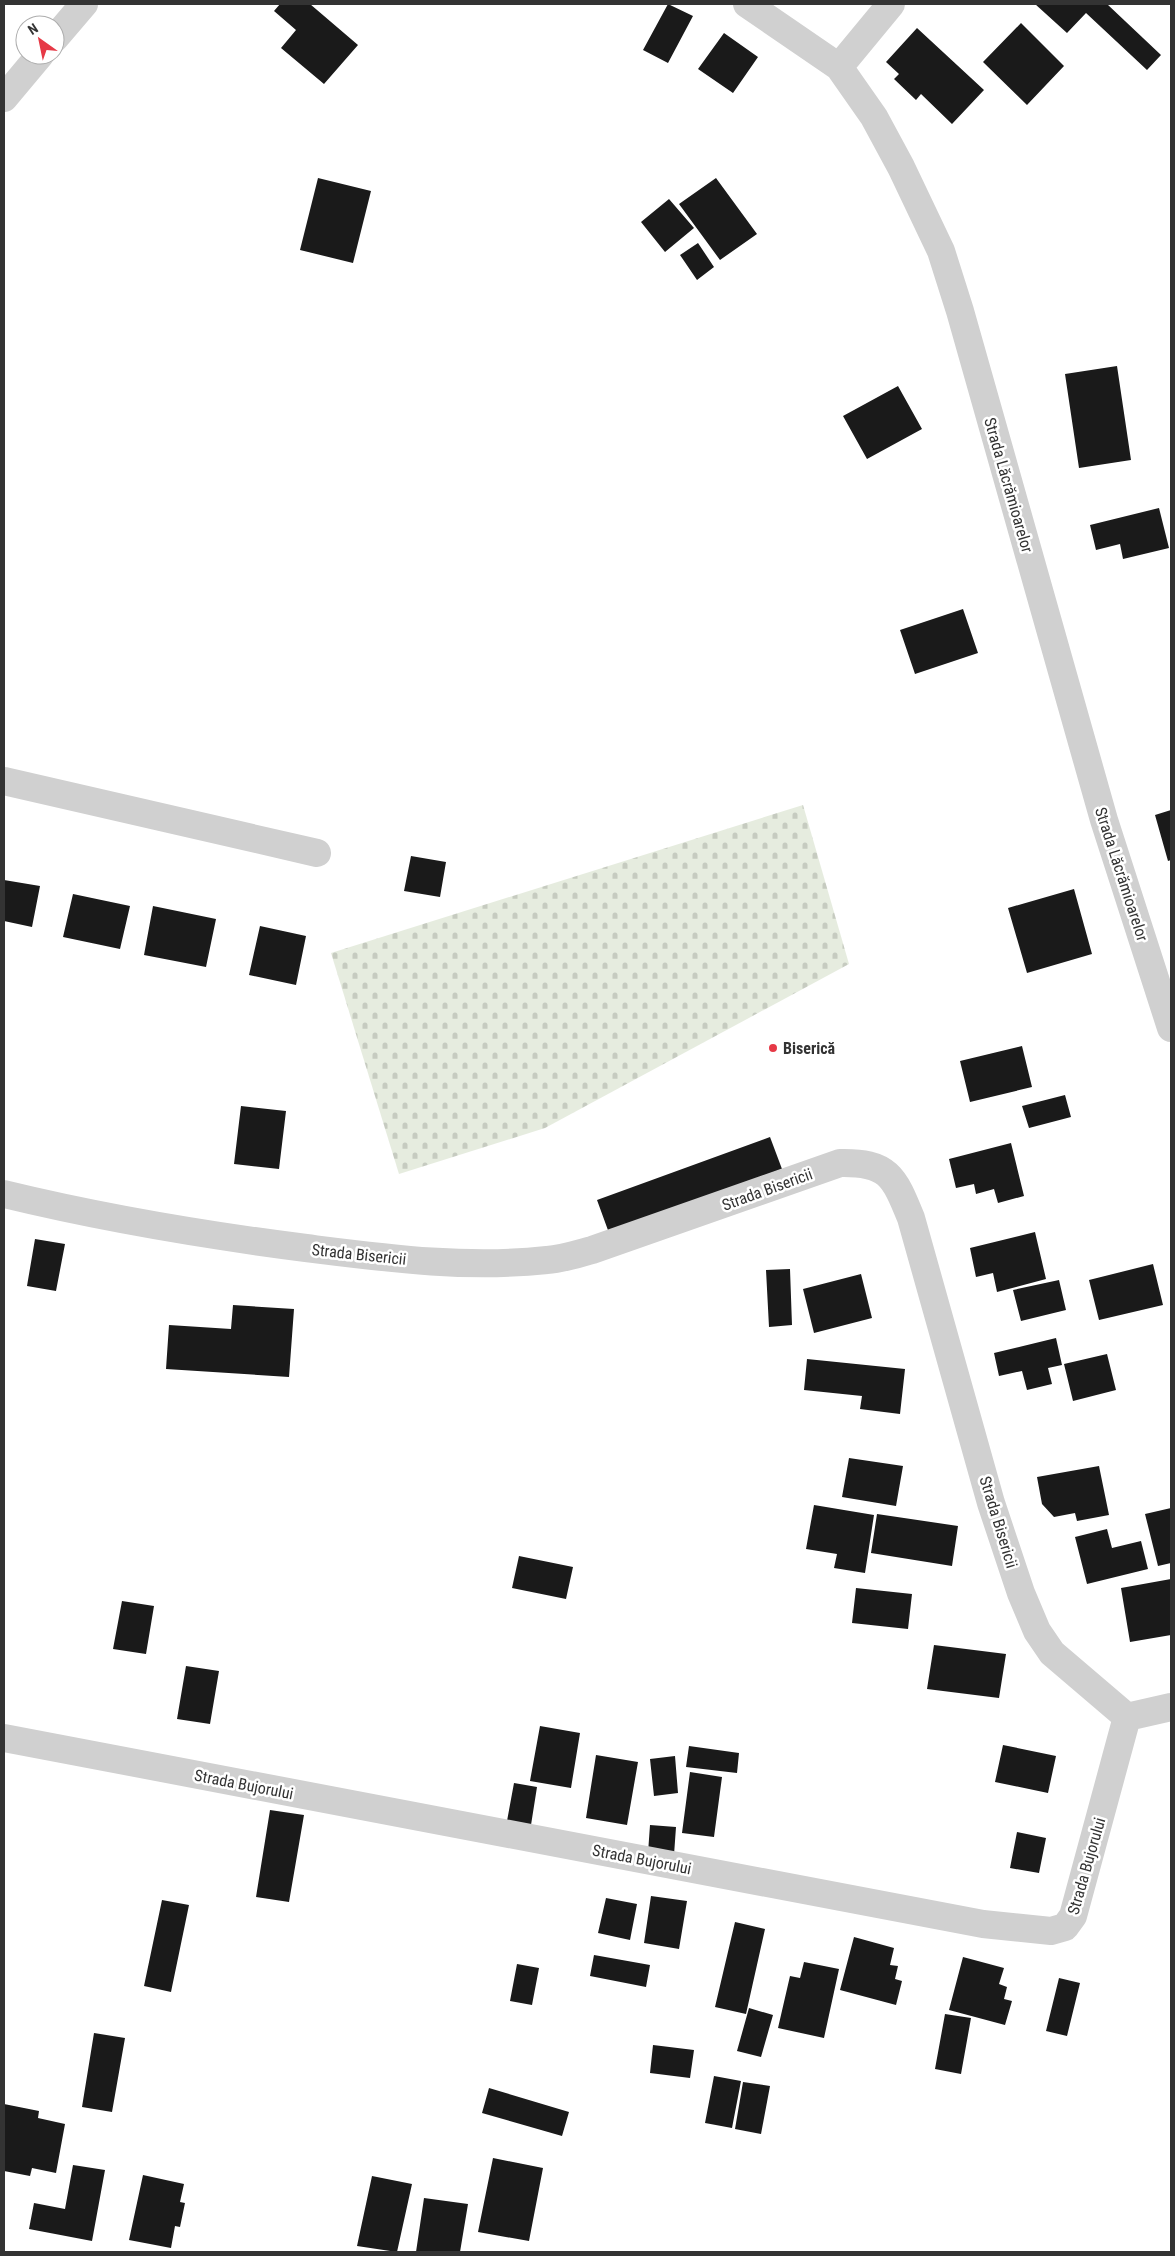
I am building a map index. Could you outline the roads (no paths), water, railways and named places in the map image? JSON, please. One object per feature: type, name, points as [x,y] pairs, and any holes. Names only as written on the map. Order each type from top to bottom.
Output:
[{"type":"street","points":[[65,26],[84,4]]},
{"type":"street","name":"Strada Lăcrămioarelor","points":[[747,4],[839,67],[874,117],[901,167],[941,251],[960,311],[1104,820],[1171,1028]]},
{"type":"street","points":[[839,67],[891,4]]},
{"type":"street","points":[[4,98],[32,65]]},
{"type":"street","points":[[4,781],[317,853]]},
{"type":"street","name":"Strada Bisericii","points":[[4,1194],[123,1220],[276,1244],[435,1262],[496,1264],[549,1260],[592,1250],[840,1163],[862,1163],[881,1168],[891,1177],[901,1194],[911,1218],[991,1503],[1021,1593],[1037,1631],[1052,1653],[1127,1717]]},
{"type":"street","points":[[1127,1717],[1171,1707]]},
{"type":"street","name":"Strada Bujorului","points":[[4,1738],[983,1924],[1051,1931],[1065,1927],[1073,1916],[1127,1717]]},
{"type":"place","name":"Biserică","points":[[773,1048]]}]
